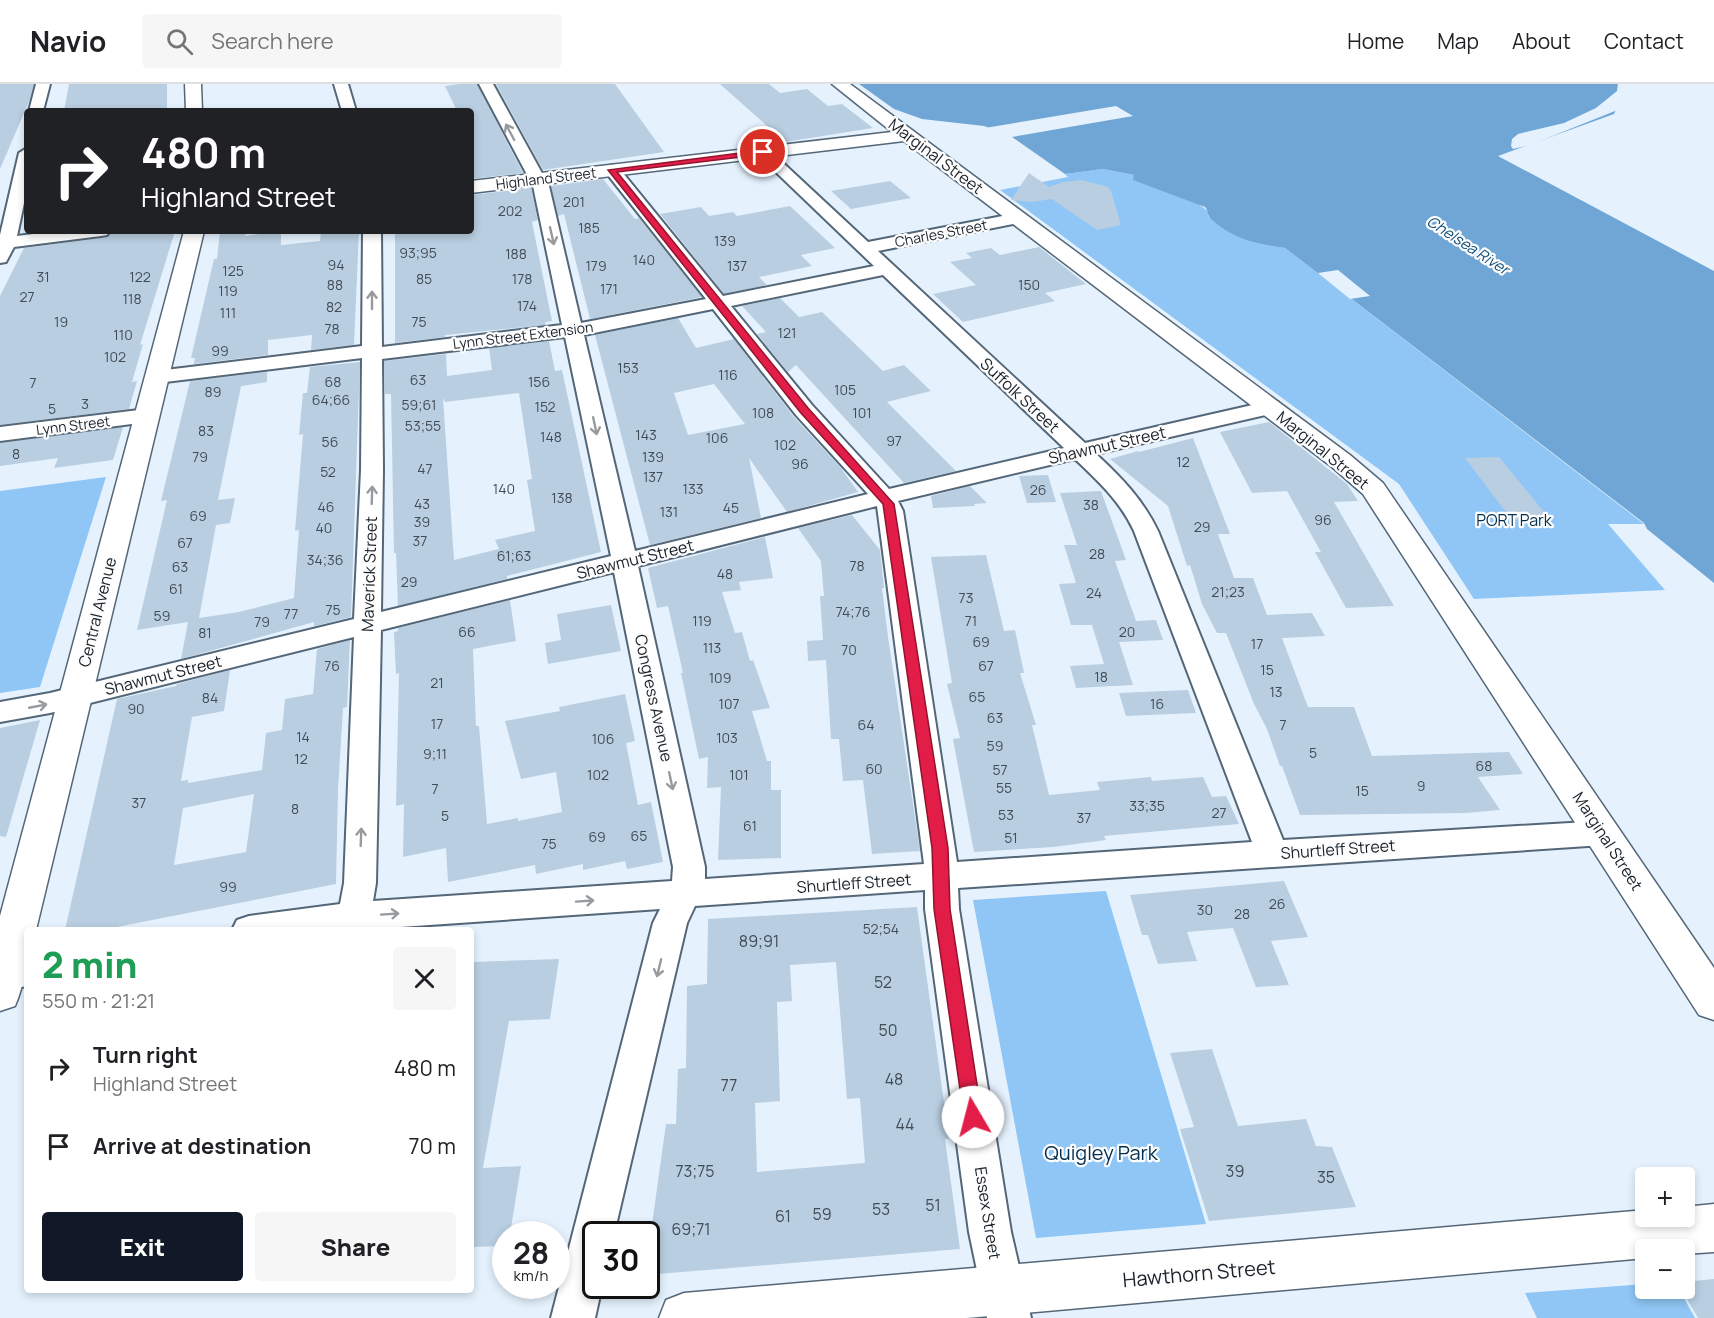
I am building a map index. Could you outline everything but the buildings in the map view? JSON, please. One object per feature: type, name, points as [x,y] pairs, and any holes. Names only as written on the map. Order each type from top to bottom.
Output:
[{"type":"street","points":[[37,108],[43,84]]},
{"type":"street","points":[[193,84],[194,108]]},
{"type":"street","points":[[341,84],[348,108]]},
{"type":"street","name":"Congress Avenue","points":[[486,84],[538,179],[625,562],[689,867],[685,894],[670,922],[573,1318]]},
{"type":"street","name":"Marginal Street","points":[[840,84],[1341,460],[1373,489],[1714,1002]]},
{"type":"street","name":"Highland Street","points":[[474,187],[907,135]]},
{"type":"street","name":"Suffolk Street","points":[[763,152],[1126,497],[1141,519],[1272,853]]},
{"type":"street","points":[[24,164],[2,248],[84,234]]},
{"type":"street","name":"Essex Street","points":[[612,170],[804,410],[885,497],[891,511],[942,877],[944,920],[990,1232],[1006,1304]]},
{"type":"street","name":"Charles Street","points":[[864,248],[1018,218]]},
{"type":"street","name":"Central Avenue","points":[[8,979],[76,697],[193,234]]},
{"type":"street","name":"Maverick Street","points":[[354,916],[360,883],[372,470],[372,234]]},
{"type":"street","name":"Lynn Street Extension","points":[[157,377],[354,352],[390,353],[573,329],[887,269]]},
{"type":"street","name":"Shawmut Street","points":[[0,712],[76,697],[885,497],[1270,408]]},
{"type":"street","name":"Lynn Street","points":[[0,434],[147,416]]},
{"type":"street","name":"Shurtleff Street","points":[[267,927],[354,916],[1272,853],[1603,833]]},
{"type":"street","name":"Hawthorn Street","points":[[684,1318],[1006,1304],[1714,1228]]},
{"type":"green space","name":"PORT Park","points":[[1103,169],[1134,175],[1134,180],[1196,202],[1209,212],[1208,216],[1216,223],[1234,234],[1264,245],[1285,248],[1644,524],[1608,524],[1665,590],[1474,599],[1399,484],[1000,190],[1068,177],[1065,174]]},
{"type":"green space","points":[[106,477],[40,687],[0,693],[0,491]]},
{"type":"green space","name":"Quigley Park","points":[[1106,891],[1206,1224],[1036,1238],[973,900]]},
{"type":"green space","points":[[1635,1285],[1635,1299],[1685,1299],[1695,1318],[1537,1318],[1525,1293]]},
{"type":"water","name":"Chelsea River","points":[[859,84],[1628,84],[1614,114],[1498,156],[1714,271],[1714,583],[1647,529],[1644,523],[1285,248],[1255,243],[1236,236],[1211,219],[1205,207],[1133,180],[1134,175],[1103,169],[1065,174],[1012,137],[984,126],[922,119],[894,109]]},
{"type":"pier","points":[[1618,84],[1631,84],[1620,109],[1530,145],[1513,149],[1511,146],[1512,139],[1518,134],[1564,123],[1596,108],[1617,91]]},
{"type":"pier","points":[[1116,106],[1133,116],[1006,138],[985,128]]},
{"type":"pier","points":[[1338,270],[1370,296],[1350,299],[1318,273]]},
{"type":"route","points":[[763,152],[612,170],[804,410],[885,497],[891,511],[940,848],[942,909],[973,1117]]}]
